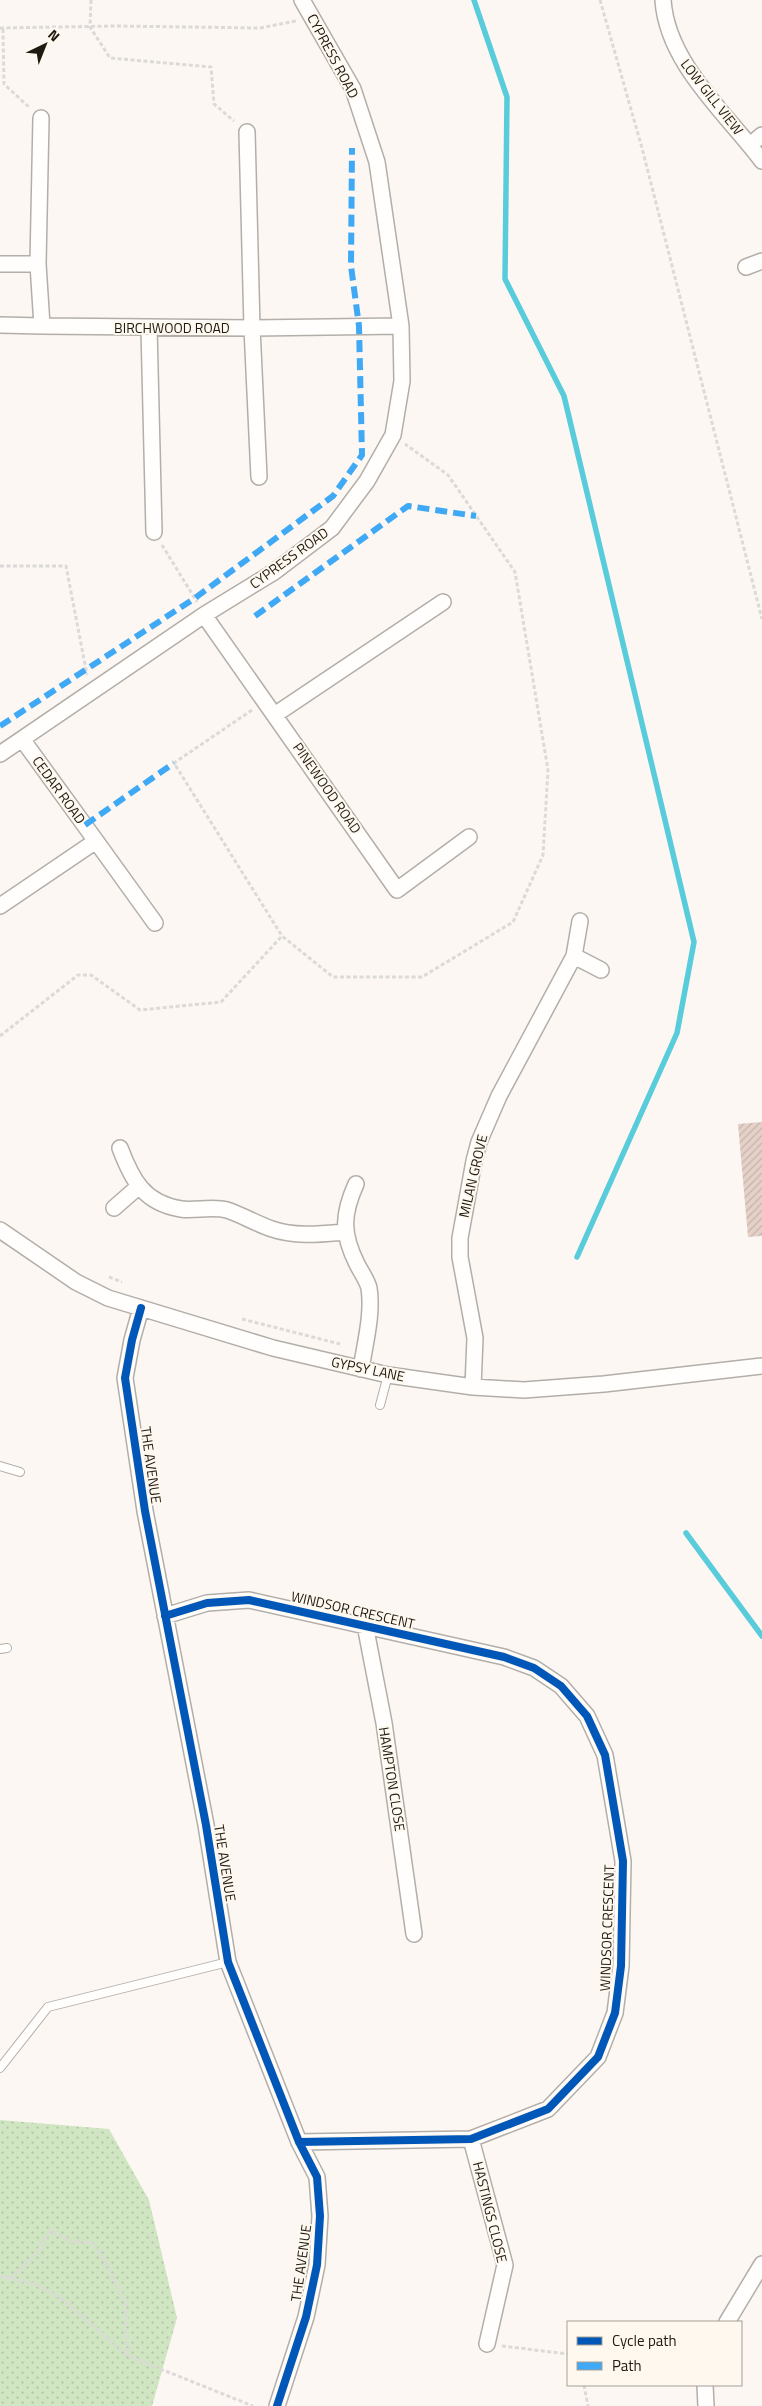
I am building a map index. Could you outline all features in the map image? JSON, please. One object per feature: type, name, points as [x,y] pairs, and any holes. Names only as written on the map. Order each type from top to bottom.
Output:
[{"type":"street","name":"CYPRESS ROAD","points":[[0,754],[204,614],[274,572],[332,528],[367,481],[392,435],[402,381],[401,326],[377,162],[353,89],[302,0]]},
{"type":"street","name":"LOW GILL VIEW","points":[[663,0],[667,27],[675,48],[690,71],[762,161]]},
{"type":"street","points":[[41,118],[38,264],[42,326]]},
{"type":"street","points":[[247,132],[258,476]]},
{"type":"street","points":[[750,145],[762,134]]},
{"type":"street","points":[[746,267],[762,261]]},
{"type":"street","points":[[0,264],[38,264]]},
{"type":"street","name":"BIRCHWOOD ROAD","points":[[0,325],[148,328],[401,326]]},
{"type":"street","points":[[148,328],[154,532]]},
{"type":"street","points":[[276,714],[443,602]]},
{"type":"street","name":"PINEWOOD ROAD","points":[[204,614],[264,701],[276,714],[397,890],[468,837]]},
{"type":"street","name":"CEDAR ROAD","points":[[22,739],[155,922]]},
{"type":"street","points":[[0,906],[96,841]]},
{"type":"street","name":"MILAN GROVE","points":[[473,1387],[475,1338],[460,1257],[460,1238],[474,1161],[482,1134],[499,1096],[574,956],[580,921]]},
{"type":"street","points":[[574,956],[601,970]]},
{"type":"street","points":[[120,1148],[130,1174],[138,1187],[153,1199],[180,1209],[225,1209],[274,1230],[307,1234],[344,1232]]},
{"type":"street","points":[[356,1184],[349,1200],[344,1232],[368,1286],[370,1305],[361,1369]]},
{"type":"street","points":[[114,1208],[138,1187]]},
{"type":"street","name":"GYPSY LANE","points":[[0,1230],[76,1282],[108,1298],[273,1348],[388,1375],[473,1387],[524,1390],[604,1384],[762,1366]]},
{"type":"street","name":"THE AVENUE","points":[[141,1308],[132,1340],[125,1378],[145,1511],[206,1825],[228,1962],[299,2142],[317,2176],[320,2216],[316,2265],[306,2317],[277,2406]]},
{"type":"street","name":"WINDSOR CRESCENT","points":[[165,1616],[207,1603],[249,1600],[504,1657],[534,1668],[561,1686],[587,1716],[605,1755],[623,1861],[621,1966],[615,2013],[598,2056],[548,2109],[471,2139],[299,2142]]},
{"type":"street","name":"HAMPTON CLOSE","points":[[365,1625],[384,1722],[414,1934]]},
{"type":"street","name":"HASTINGS CLOSE","points":[[471,2139],[504,2265],[487,2344]]},
{"type":"street","points":[[728,2321],[762,2264]]},
{"type":"street","points":[[705,2386],[706,2406]]},
{"type":"lane","points":[[380,1405],[388,1375]]},
{"type":"lane","points":[[0,1466],[20,1472]]},
{"type":"lane","points":[[0,2068],[48,2007],[228,1962]]},
{"type":"path","points":[[90,0],[90,27],[110,58],[211,66],[214,104],[247,132]]},
{"type":"path","points":[[600,0],[642,148],[762,619]]},
{"type":"path","points":[[41,118],[4,84],[1,28],[260,28],[313,18]]},
{"type":"path","points":[[154,532],[204,614]]},
{"type":"path","points":[[0,566],[66,566],[90,691]]},
{"type":"path","points":[[264,701],[174,763],[282,936]]},
{"type":"path","points":[[10,2278],[34,2257],[50,2231],[73,2242],[92,2243],[104,2259],[126,2303],[128,2356]]},
{"type":"path","points":[[0,2276],[37,2285],[62,2299],[128,2356],[253,2406]]},
{"type":"path","points":[[487,2344],[567,2354]]},
{"type":"path","points":[[584,2386],[588,2406]]},
{"type":"green space","points":[[0,2120],[109,2129],[149,2200],[177,2318],[152,2406],[0,2406]]},
{"type":"building","points":[[762,1122],[762,1236],[748,1237],[738,1124]]},
{"type":"waterway","points":[[474,0],[507,97],[505,279],[564,396],[694,942],[677,1033],[577,1257]]},
{"type":"waterway","points":[[686,1533],[762,1636]]},
{"type":"marked path","points":[[0,726],[195,598],[333,496],[362,455],[359,326],[351,266],[352,148]]},
{"type":"marked path","points":[[255,616],[408,506],[476,516]]},
{"type":"marked path","points":[[85,825],[174,763]]},
{"type":"cycle path","points":[[141,1308],[132,1340],[125,1378],[145,1511],[206,1825],[228,1962],[299,2142],[317,2177],[320,2216],[317,2265],[306,2317],[277,2406]]},
{"type":"cycle path","points":[[165,1616],[207,1603],[249,1600],[504,1657],[534,1668],[561,1686],[587,1716],[605,1755],[623,1861],[621,1966],[615,2013],[598,2057],[548,2109],[471,2139],[299,2142]]}]
